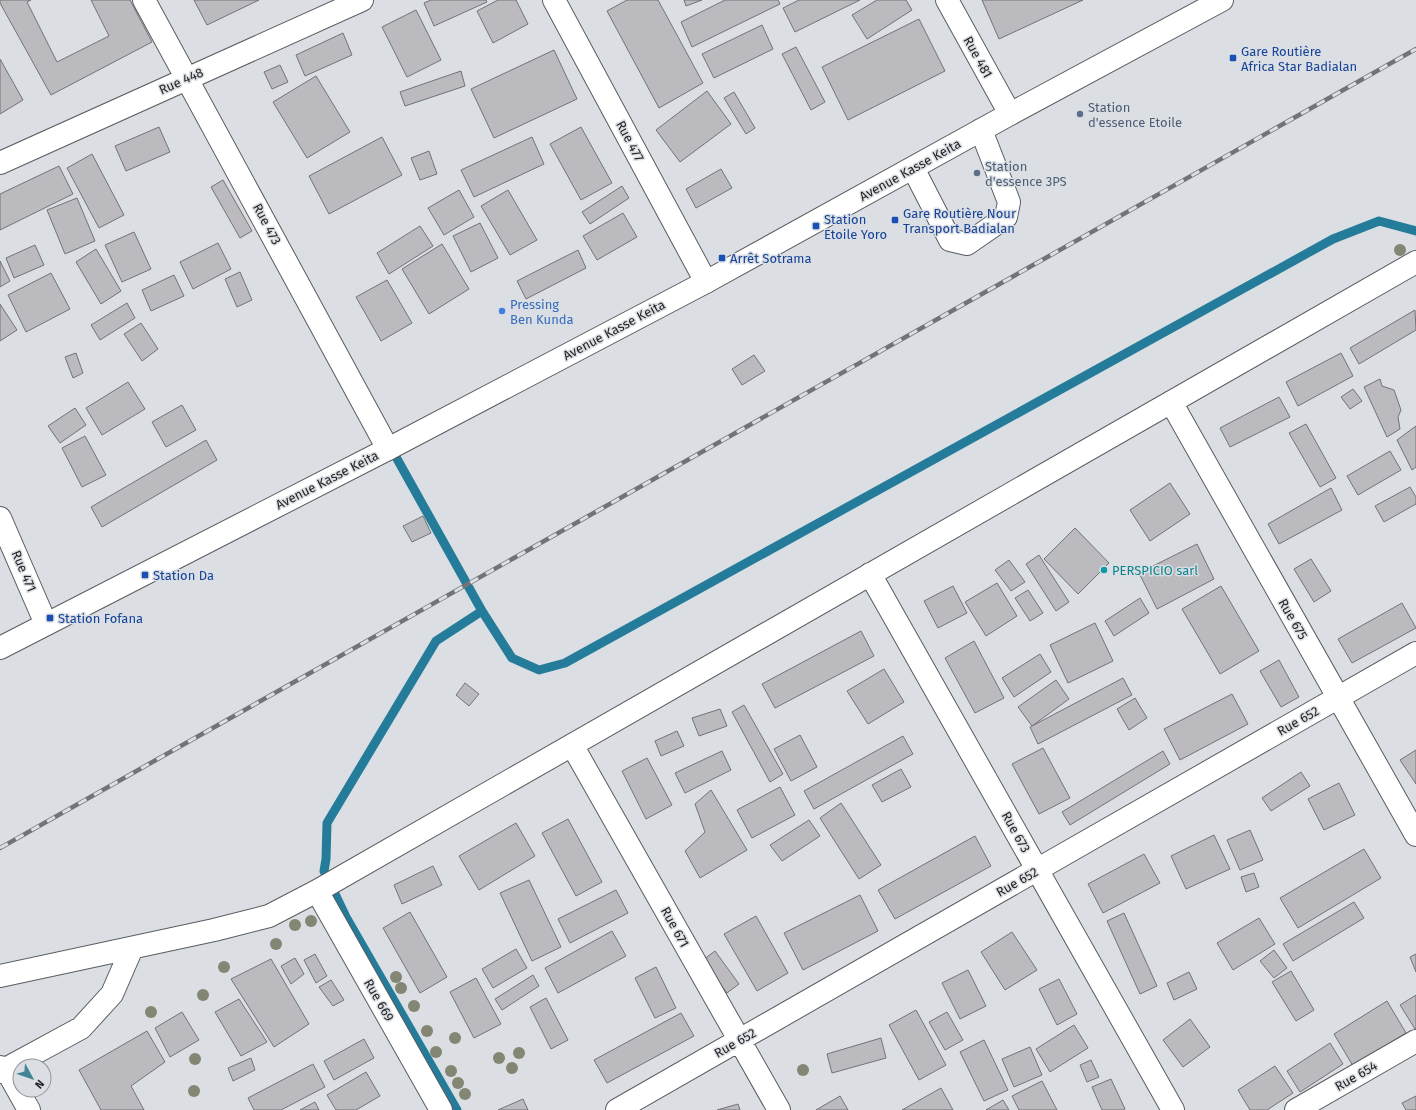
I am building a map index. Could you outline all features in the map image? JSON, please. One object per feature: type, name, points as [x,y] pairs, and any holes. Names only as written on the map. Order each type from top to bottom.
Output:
[{"type":"street","name":"Rue 473","points":[[144,0],[188,78],[388,449]]},
{"type":"street","name":"Rue 448","points":[[0,163],[362,0]]},
{"type":"street","name":"Rue 477","points":[[554,0],[706,282]]},
{"type":"street","name":"Rue 481","points":[[947,0],[1010,114]]},
{"type":"street","name":"Avenue Kasse Keita","points":[[0,648],[388,449],[706,282],[1010,114],[1222,0]]},
{"type":"street","points":[[913,168],[950,240],[967,244],[1006,217],[1010,202],[981,130]]},
{"type":"street","points":[[0,976],[214,930],[269,916],[317,891],[1416,262]]},
{"type":"street","name":"Rue 675","points":[[1171,402],[1416,835]]},
{"type":"street","name":"Rue 471","points":[[3,531],[46,624]]},
{"type":"street","name":"Rue 673","points":[[870,574],[1173,1110]]},
{"type":"street","name":"Rue 652","points":[[617,1110],[1416,653]]},
{"type":"street","name":"Rue 671","points":[[572,745],[779,1110]]},
{"type":"street","name":"Rue 669","points":[[317,891],[441,1110]]},
{"type":"street","points":[[29,1110],[2,1069],[81,1028],[112,994],[132,948]]},
{"type":"street","name":"Rue 654","points":[[1296,1110],[1416,1042]]},
{"type":"building","points":[[0,0],[31,0],[27,2],[57,62],[109,36],[91,0],[130,0],[152,42],[51,95],[0,3]]},
{"type":"building","points":[[194,0],[259,0],[207,25]]},
{"type":"building","points":[[431,0],[486,0],[487,2],[434,26],[424,3]]},
{"type":"building","points":[[498,0],[516,0],[528,24],[493,43],[477,11]]},
{"type":"building","points":[[627,0],[658,0],[703,83],[659,108],[607,11]]},
{"type":"building","points":[[684,0],[702,0],[686,6]]},
{"type":"building","points":[[725,0],[778,0],[780,4],[692,47],[681,22]]},
{"type":"building","points":[[799,0],[860,0],[795,32],[783,8]]},
{"type":"building","points":[[877,0],[906,0],[912,10],[867,39],[852,15]]},
{"type":"building","points":[[982,0],[1083,0],[999,39]]},
{"type":"building","points":[[416,10],[441,60],[407,77],[382,27]]},
{"type":"building","points":[[919,19],[945,71],[848,120],[822,67]]},
{"type":"building","points":[[762,25],[773,49],[714,78],[702,54]]},
{"type":"building","points":[[343,33],[352,55],[305,76],[296,55]]},
{"type":"building","points":[[796,47],[825,102],[811,110],[782,54]]},
{"type":"building","points":[[554,50],[577,99],[494,138],[471,89]]},
{"type":"building","points":[[0,59],[23,100],[0,114]]},
{"type":"building","points":[[280,65],[288,82],[272,89],[264,72]]},
{"type":"building","points":[[461,71],[465,86],[405,106],[400,92]]},
{"type":"building","points":[[316,76],[350,132],[307,158],[273,102]]},
{"type":"building","points":[[707,91],[731,124],[680,162],[656,130]]},
{"type":"building","points":[[734,92],[755,128],[746,134],[724,98]]},
{"type":"building","points":[[159,127],[170,152],[126,171],[115,146]]},
{"type":"building","points":[[581,127],[612,183],[581,200],[550,144]]},
{"type":"building","points":[[382,137],[402,175],[329,214],[309,176]]},
{"type":"building","points":[[532,137],[544,164],[474,197],[461,170]]},
{"type":"building","points":[[429,151],[437,174],[420,180],[411,158]]},
{"type":"building","points":[[92,154],[124,215],[99,228],[67,168]]},
{"type":"building","points":[[59,166],[73,194],[0,230],[0,194]]},
{"type":"building","points":[[721,169],[732,188],[696,208],[686,189]]},
{"type":"building","points":[[223,180],[252,231],[240,238],[211,187]]},
{"type":"building","points":[[622,186],[629,198],[590,224],[582,212]]},
{"type":"building","points":[[459,190],[474,217],[444,235],[428,208]]},
{"type":"building","points":[[508,190],[537,240],[510,255],[481,206]]},
{"type":"building","points":[[77,198],[95,241],[65,254],[47,210]]},
{"type":"building","points":[[623,213],[637,237],[597,260],[583,236]]},
{"type":"building","points":[[480,223],[498,258],[471,272],[453,236]]},
{"type":"building","points":[[420,226],[433,246],[389,274],[377,253]]},
{"type":"building","points":[[134,232],[151,269],[122,282],[105,245]]},
{"type":"building","points":[[218,243],[231,269],[193,289],[180,262]]},
{"type":"building","points":[[442,244],[469,289],[429,314],[402,269]]},
{"type":"building","points":[[35,245],[44,265],[14,278],[6,258]]},
{"type":"building","points":[[96,249],[121,291],[101,304],[76,262]]},
{"type":"building","points":[[578,250],[586,268],[526,299],[517,281]]},
{"type":"building","points":[[0,261],[10,281],[0,287]]},
{"type":"building","points":[[240,272],[252,300],[237,307],[225,279]]},
{"type":"building","points":[[51,273],[70,309],[26,332],[8,295]]},
{"type":"building","points":[[174,275],[184,296],[151,311],[142,290]]},
{"type":"building","points":[[387,280],[412,323],[381,341],[356,297]]},
{"type":"building","points":[[127,303],[135,318],[100,340],[91,325]]},
{"type":"building","points":[[0,304],[17,330],[0,341]]},
{"type":"building","points":[[1415,310],[1416,330],[1359,364],[1350,348]]},
{"type":"building","points":[[141,323],[158,349],[142,361],[124,334]]},
{"type":"building","points":[[76,353],[83,373],[73,378],[65,357]]},
{"type":"building","points":[[1341,353],[1353,376],[1298,406],[1286,382]]},
{"type":"building","points":[[754,355],[765,371],[742,385],[732,369]]},
{"type":"building","points":[[1380,379],[1382,386],[1394,390],[1401,410],[1398,417],[1400,429],[1387,437],[1364,387]]},
{"type":"building","points":[[128,382],[145,409],[102,435],[86,408]]},
{"type":"building","points":[[1353,389],[1362,401],[1350,409],[1341,397]]},
{"type":"building","points":[[1279,397],[1290,417],[1230,447],[1220,428]]},
{"type":"building","points":[[182,405],[196,430],[166,447],[152,422]]},
{"type":"building","points":[[75,408],[86,425],[60,443],[48,426]]},
{"type":"building","points":[[1306,424],[1336,478],[1320,487],[1289,433]]},
{"type":"building","points":[[1416,426],[1416,467],[1412,470],[1397,440]]},
{"type":"building","points":[[85,436],[106,475],[82,487],[62,448]]},
{"type":"building","points":[[206,440],[217,460],[102,527],[91,507]]},
{"type":"building","points":[[1390,451],[1401,470],[1358,495],[1347,476]]},
{"type":"building","points":[[1170,483],[1190,514],[1150,541],[1130,510]]},
{"type":"building","points":[[1410,487],[1416,497],[1416,504],[1384,522],[1375,506]]},
{"type":"building","points":[[1331,488],[1342,510],[1279,544],[1268,524]]},
{"type":"building","points":[[423,516],[431,533],[412,542],[403,526]]},
{"type":"building","points":[[1075,528],[1109,563],[1078,594],[1044,559]]},
{"type":"building","points":[[1197,544],[1214,579],[1157,609],[1139,573]]},
{"type":"building","points":[[1039,555],[1069,602],[1056,611],[1026,564]]},
{"type":"building","points":[[1311,559],[1331,591],[1314,602],[1294,569]]},
{"type":"building","points":[[1009,560],[1025,582],[1011,591],[995,570]]},
{"type":"building","points":[[997,583],[1017,616],[986,636],[965,602]]},
{"type":"building","points":[[953,586],[967,613],[938,628],[924,601]]},
{"type":"building","points":[[1221,586],[1259,651],[1220,674],[1182,609]]},
{"type":"building","points":[[1028,590],[1043,613],[1030,621],[1015,598]]},
{"type":"building","points":[[1140,598],[1149,613],[1114,636],[1105,621]]},
{"type":"building","points":[[1402,603],[1416,628],[1352,663],[1338,639]]},
{"type":"building","points":[[1095,623],[1113,661],[1068,683],[1050,645]]},
{"type":"building","points":[[861,631],[874,656],[775,708],[762,684]]},
{"type":"building","points":[[974,641],[1004,698],[975,713],[945,658]]},
{"type":"building","points":[[1040,654],[1051,672],[1014,697],[1002,678]]},
{"type":"building","points":[[1279,660],[1299,697],[1281,707],[1260,671]]},
{"type":"building","points":[[884,669],[904,702],[868,724],[847,691]]},
{"type":"building","points":[[1123,678],[1132,695],[1038,744],[1030,727]]},
{"type":"building","points":[[1056,680],[1069,699],[1032,726],[1018,707]]},
{"type":"building","points":[[465,683],[479,694],[469,706],[456,695]]},
{"type":"building","points":[[1232,694],[1248,724],[1180,760],[1164,729]]},
{"type":"building","points":[[1135,698],[1147,718],[1129,730],[1117,709]]},
{"type":"building","points":[[744,705],[783,774],[770,782],[732,712]]},
{"type":"building","points":[[720,709],[727,726],[699,736],[692,718]]},
{"type":"building","points":[[677,731],[684,746],[661,756],[655,741]]},
{"type":"building","points":[[800,735],[817,767],[791,781],[774,749]]},
{"type":"building","points":[[903,736],[913,754],[814,809],[804,791]]},
{"type":"building","points":[[1043,748],[1070,798],[1039,814],[1012,764]]},
{"type":"building","points":[[1416,750],[1416,784],[1400,760]]},
{"type":"building","points":[[722,751],[731,770],[685,793],[675,773]]},
{"type":"building","points":[[1163,751],[1170,764],[1070,825],[1062,812]]},
{"type":"building","points":[[647,758],[672,805],[646,819],[622,771]]},
{"type":"building","points":[[901,769],[911,787],[882,802],[872,785]]},
{"type":"building","points":[[1301,772],[1310,786],[1271,811],[1262,798]]},
{"type":"building","points":[[1339,783],[1355,815],[1324,830],[1308,799]]},
{"type":"building","points":[[780,787],[795,815],[752,838],[737,810]]},
{"type":"building","points":[[711,790],[747,850],[700,878],[685,851],[705,832],[695,804]]},
{"type":"building","points":[[841,803],[881,865],[859,879],[820,818]]},
{"type":"building","points":[[568,819],[602,882],[576,896],[542,833]]},
{"type":"building","points":[[809,820],[820,836],[782,861],[770,845]]},
{"type":"building","points":[[516,823],[535,856],[479,890],[459,856]]},
{"type":"building","points":[[1250,830],[1263,860],[1240,870],[1227,840]]},
{"type":"building","points":[[1214,835],[1230,869],[1186,889],[1171,856]]},
{"type":"building","points":[[975,836],[991,866],[895,919],[878,890]]},
{"type":"building","points":[[1364,849],[1381,878],[1298,928],[1280,898]]},
{"type":"building","points":[[1144,854],[1160,883],[1103,913],[1088,884]]},
{"type":"building","points":[[433,866],[442,885],[402,904],[394,885]]},
{"type":"building","points":[[1254,873],[1259,887],[1246,892],[1241,877]]},
{"type":"building","points":[[529,880],[561,947],[532,961],[500,893]]},
{"type":"building","points":[[616,890],[628,913],[570,943],[558,919]]},
{"type":"building","points":[[860,895],[878,931],[803,970],[784,933]]},
{"type":"building","points":[[1354,902],[1364,918],[1293,961],[1283,944]]},
{"type":"building","points":[[410,912],[447,977],[420,993],[383,928]]},
{"type":"building","points":[[1124,913],[1157,986],[1140,994],[1107,921]]},
{"type":"building","points":[[756,916],[788,973],[757,991],[724,934]]},
{"type":"building","points":[[1259,918],[1275,944],[1233,970],[1217,943]]},
{"type":"building","points":[[612,931],[626,956],[558,993],[545,968]]},
{"type":"building","points":[[1012,932],[1037,970],[1005,990],[981,952]]},
{"type":"building","points":[[516,949],[527,968],[493,988],[482,969]]},
{"type":"building","points":[[1274,950],[1287,968],[1274,978],[1260,961]]},
{"type":"building","points":[[715,951],[739,984],[727,993],[703,960]]},
{"type":"building","points":[[315,954],[327,976],[316,983],[304,960]]},
{"type":"building","points":[[1416,954],[1416,972],[1410,957]]},
{"type":"building","points":[[295,958],[304,974],[291,984],[281,966]]},
{"type":"building","points":[[271,959],[309,1024],[274,1047],[231,979]]},
{"type":"building","points":[[656,967],[676,1008],[655,1018],[635,978]]},
{"type":"building","points":[[968,970],[986,1006],[960,1019],[942,983]]},
{"type":"building","points":[[1291,971],[1314,1010],[1296,1021],[1272,982]]},
{"type":"building","points":[[1189,972],[1197,989],[1174,1000],[1167,983]]},
{"type":"building","points":[[533,975],[539,986],[502,1010],[495,999]]},
{"type":"building","points":[[476,978],[501,1024],[474,1038],[450,992]]},
{"type":"building","points":[[1059,979],[1077,1014],[1057,1025],[1039,989]]},
{"type":"building","points":[[331,980],[344,1000],[333,1006],[319,987]]},
{"type":"building","points":[[1416,995],[1416,1029],[1415,1029],[1400,1005]]},
{"type":"building","points":[[546,998],[568,1040],[551,1049],[530,1007]]},
{"type":"building","points":[[239,999],[267,1042],[241,1056],[215,1012]]},
{"type":"building","points":[[1387,1001],[1406,1033],[1353,1066],[1334,1034]]},
{"type":"building","points":[[916,1010],[946,1065],[919,1080],[889,1025]]},
{"type":"building","points":[[182,1012],[199,1040],[170,1057],[155,1028]]},
{"type":"building","points":[[947,1012],[963,1040],[945,1050],[929,1022]]},
{"type":"building","points":[[681,1013],[694,1036],[607,1083],[594,1060]]},
{"type":"building","points":[[1190,1019],[1210,1047],[1183,1067],[1163,1040]]},
{"type":"building","points":[[1074,1025],[1088,1048],[1050,1072],[1036,1049]]},
{"type":"building","points":[[147,1031],[165,1062],[131,1086],[144,1110],[101,1110],[79,1070]]},
{"type":"building","points":[[881,1038],[886,1058],[832,1073],[827,1054]]},
{"type":"building","points":[[364,1039],[374,1058],[334,1080],[324,1061]]},
{"type":"building","points":[[984,1040],[1008,1090],[984,1101],[960,1052]]},
{"type":"building","points":[[1330,1043],[1343,1064],[1300,1092],[1287,1071]]},
{"type":"building","points":[[1030,1047],[1042,1075],[1014,1087],[1002,1059]]},
{"type":"building","points":[[251,1058],[255,1070],[233,1081],[228,1068]]},
{"type":"building","points":[[1091,1060],[1099,1077],[1087,1082],[1080,1065]]},
{"type":"building","points":[[313,1064],[325,1087],[281,1110],[254,1110],[248,1098]]},
{"type":"building","points":[[1275,1066],[1293,1093],[1267,1110],[1250,1110],[1238,1090]]},
{"type":"building","points":[[366,1072],[380,1096],[356,1110],[336,1110],[327,1095]]},
{"type":"building","points":[[1111,1079],[1125,1109],[1123,1110],[1102,1110],[1092,1087]]},
{"type":"building","points":[[1042,1081],[1057,1110],[1019,1110],[1012,1096]]},
{"type":"building","points":[[941,1088],[953,1110],[902,1110]]},
{"type":"building","points":[[840,1096],[848,1110],[816,1110]]},
{"type":"building","points":[[1416,1096],[1416,1110],[1406,1110],[1402,1103]]},
{"type":"building","points":[[523,1099],[528,1110],[498,1110]]},
{"type":"building","points":[[1003,1100],[1009,1110],[986,1110]]},
{"type":"building","points":[[315,1102],[319,1110],[300,1110]]},
{"type":"building","points":[[738,1104],[740,1110],[717,1110]]},
{"type":"waterway","points":[[391,448],[482,611],[512,658],[539,670],[565,663],[1333,239],[1379,221],[1416,231]]},
{"type":"waterway","points":[[457,1110],[346,917],[324,871],[326,859],[327,823],[436,641],[482,611]]},
{"type":"railway","points":[[0,848],[1416,49]]},
{"type":"place","name":"Gare Routière Africa Star Badialan","points":[[1233,58]]},
{"type":"place","name":"Station d'essence Etoile","points":[[1080,114]]},
{"type":"place","name":"Station d'essence 3PS","points":[[977,173]]},
{"type":"place","name":"Gare Routière Nour Transport Badialan","points":[[895,220]]},
{"type":"place","name":"Station Etoile Yoro","points":[[816,226]]},
{"type":"place","name":"Arrêt Sotrama","points":[[722,258]]},
{"type":"place","name":"Pressing Ben Kunda","points":[[502,311]]},
{"type":"place","name":"PERSPICIO sarl","points":[[1104,570]]},
{"type":"place","name":"Station Da","points":[[145,575]]},
{"type":"place","name":"Station Fofana","points":[[50,618]]}]
